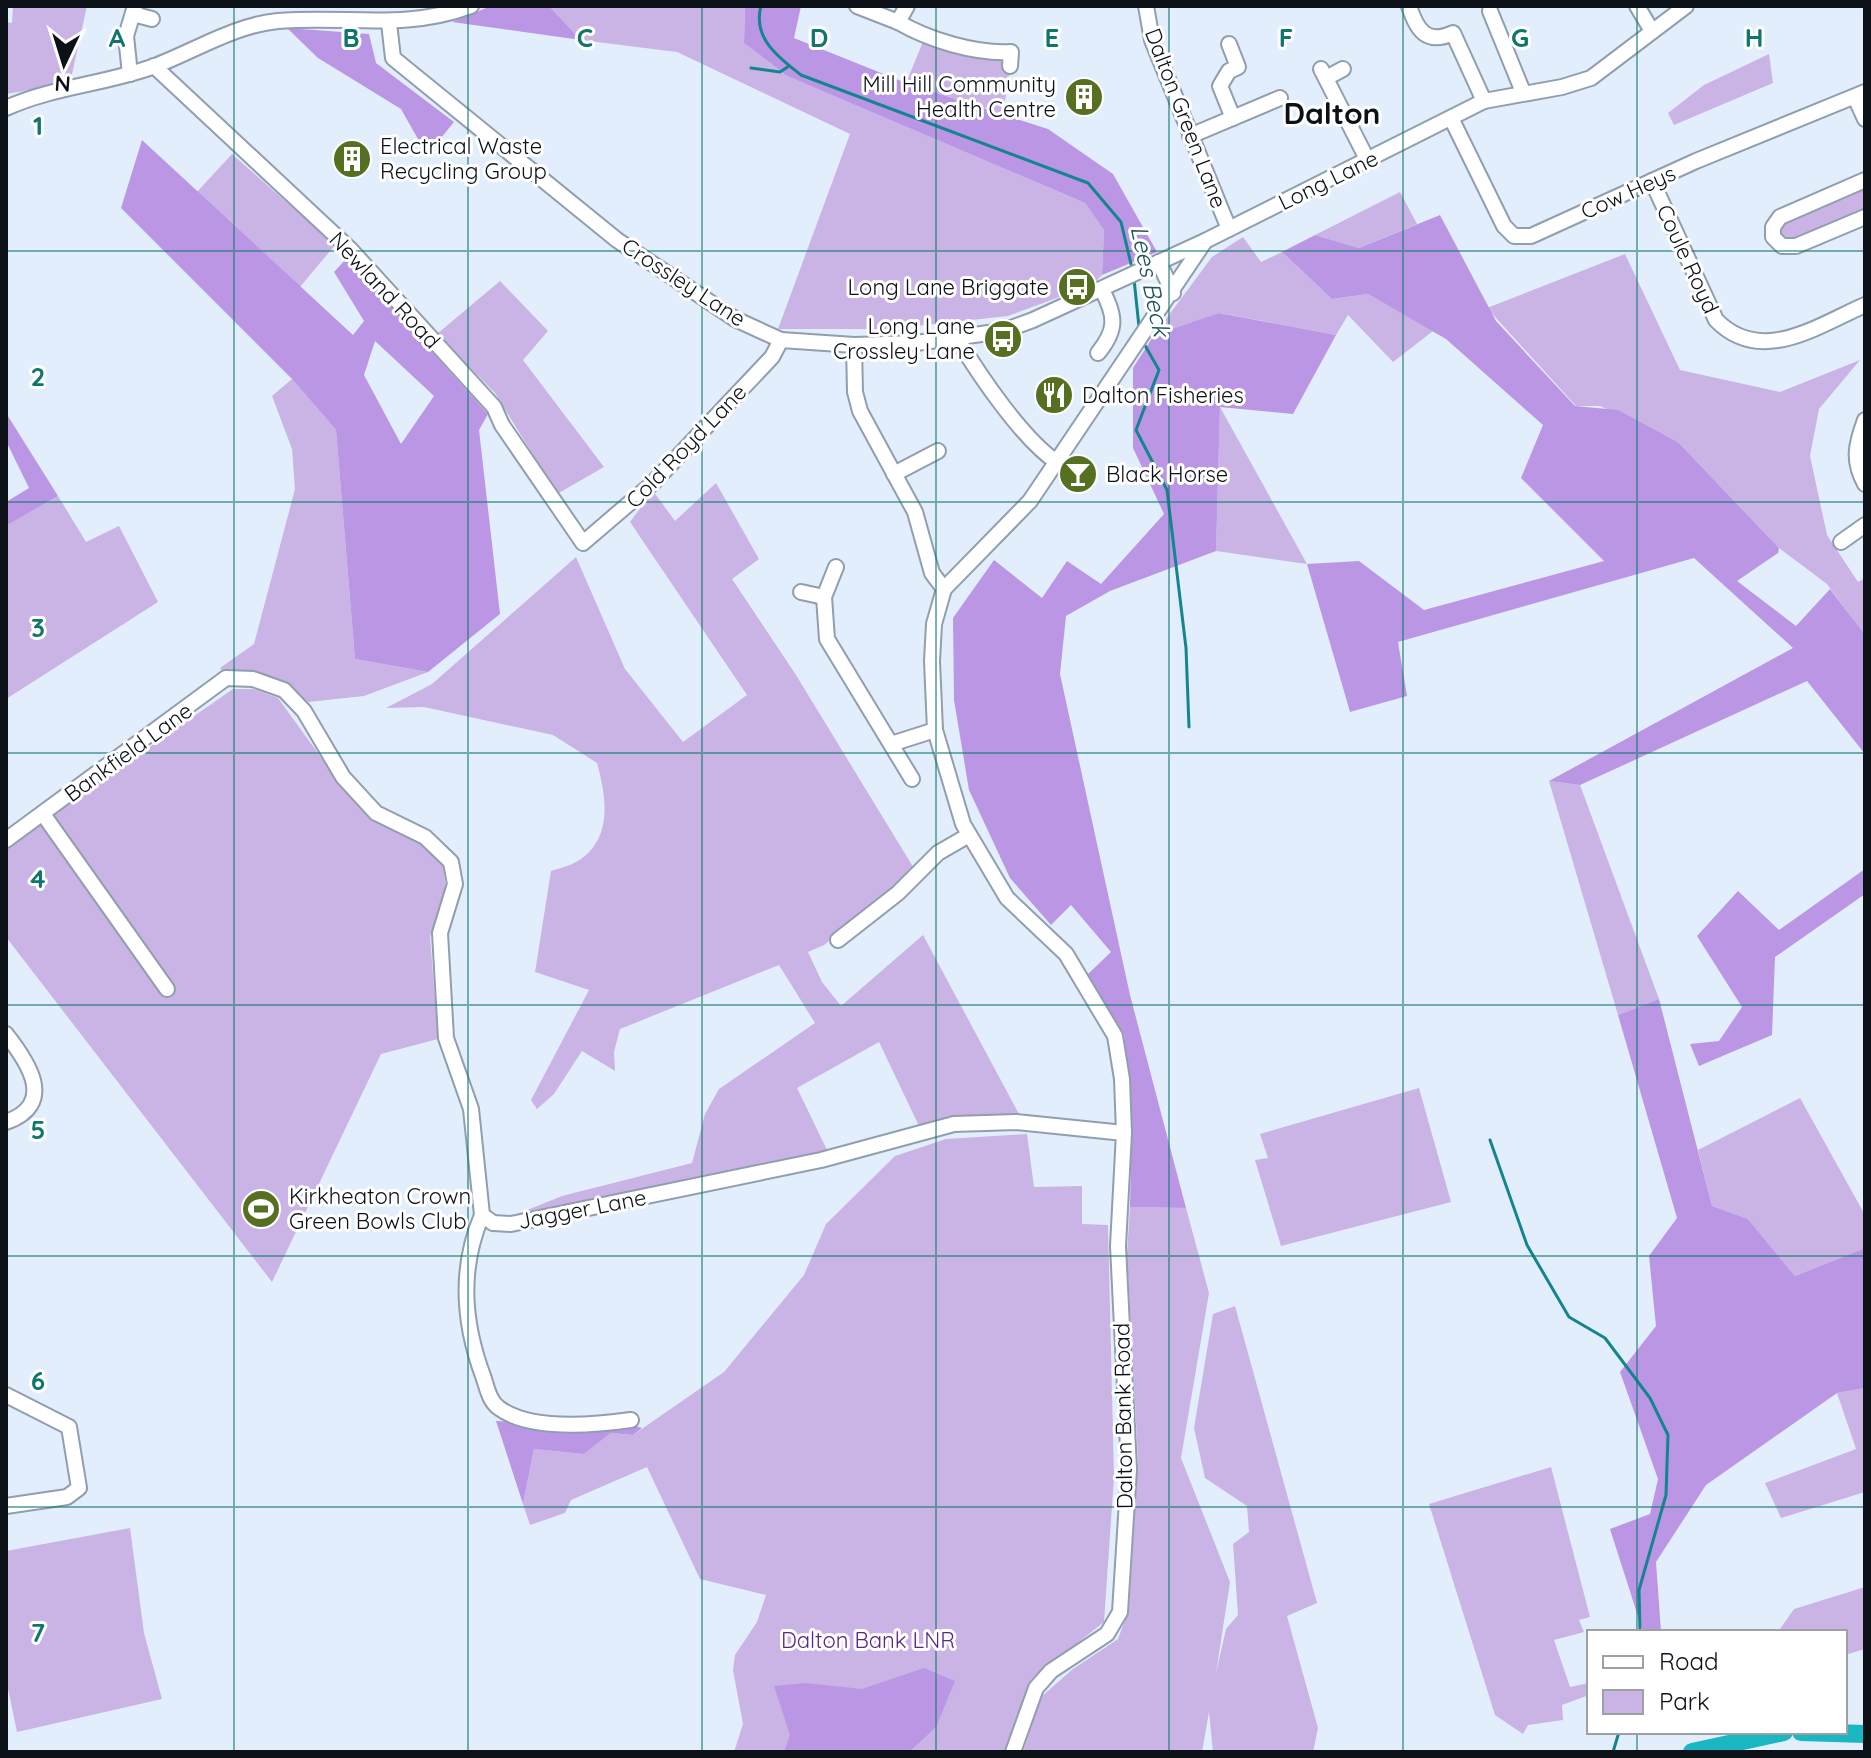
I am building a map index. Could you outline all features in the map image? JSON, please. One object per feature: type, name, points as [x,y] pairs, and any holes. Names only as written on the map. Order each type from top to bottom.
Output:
[{"type":"street","points":[[6,108],[28,98],[130,74],[236,32],[276,21],[389,23],[445,16],[471,6]]},
{"type":"street","points":[[857,6],[918,33],[964,46],[1011,52],[1010,66]]},
{"type":"street","points":[[898,22],[907,6]]},
{"type":"street","name":"Dalton Green Lane","points":[[1146,6],[1152,40],[1229,229]]},
{"type":"street","points":[[1409,6],[1418,29],[1428,38],[1440,39],[1453,33],[1484,101]]},
{"type":"street","points":[[1637,6],[1652,31]]},
{"type":"street","name":"Long Lane","points":[[958,340],[1003,331],[1120,282],[1452,120],[1484,101],[1562,87],[1591,78],[1686,6]]},
{"type":"street","points":[[130,74],[125,52],[134,10],[152,19]]},
{"type":"street","points":[[1490,11],[1523,92]]},
{"type":"street","name":"Crossley Lane","points":[[389,23],[393,58],[617,240],[735,319],[781,340],[854,345],[958,340]]},
{"type":"street","points":[[1229,44],[1238,67],[1229,71],[1220,86],[1233,118]]},
{"type":"street","name":"Newland Road","points":[[154,66],[350,249],[494,407],[502,425],[583,543]]},
{"type":"street","points":[[1343,69],[1324,73],[1368,161]]},
{"type":"street","points":[[1860,94],[1865,119]]},
{"type":"street","name":"Cow Heys","points":[[1452,120],[1504,226],[1514,236],[1531,236],[1652,181],[1860,94]]},
{"type":"street","points":[[1190,136],[1280,98]]},
{"type":"street","points":[[1865,180],[1780,217],[1773,227],[1773,237],[1782,246],[1796,246],[1865,217]]},
{"type":"street","name":"Coule Royd","points":[[1652,181],[1716,320],[1726,330],[1757,344],[1777,343],[1865,305]]},
{"type":"street","points":[[854,345],[855,392],[860,411],[915,512],[932,573],[944,589],[1030,501],[1128,360],[1205,241]]},
{"type":"street","points":[[1153,265],[1173,293]]},
{"type":"street","points":[[1098,353],[1114,326],[1112,310],[1102,290]]},
{"type":"street","name":"Cold Royd Lane","points":[[583,543],[653,483],[772,357],[781,340]]},
{"type":"street","points":[[958,340],[979,373],[1043,453],[1058,463]]},
{"type":"street","points":[[1865,420],[1855,446],[1857,469],[1865,484]]},
{"type":"street","points":[[894,474],[938,451]]},
{"type":"street","points":[[1841,542],[1865,525]]},
{"type":"street","points":[[836,567],[824,597],[827,639],[912,779]]},
{"type":"street","name":"Dalton Bank Road","points":[[944,589],[934,624],[935,730],[969,835],[1007,898],[1066,954],[1115,1036],[1122,1079],[1124,1133],[1118,1246],[1129,1469],[1120,1612],[1107,1634],[1051,1671],[1036,1688],[1013,1752]]},
{"type":"street","points":[[801,592],[824,597]]},
{"type":"street","name":"Bankfield Lane","points":[[6,840],[226,678],[253,679],[284,690],[304,711],[343,777],[376,813],[425,837],[443,850],[451,862],[455,884],[440,933],[446,1038],[471,1109],[482,1215]]},
{"type":"street","points":[[891,744],[935,730]]},
{"type":"street","points":[[43,814],[167,989]]},
{"type":"street","points":[[838,940],[898,893],[938,853],[969,835]]},
{"type":"street","points":[[6,1034],[28,1063],[34,1085],[33,1101],[19,1117],[6,1122]]},
{"type":"street","name":"Jagger Lane","points":[[482,1215],[493,1223],[511,1224],[821,1160],[954,1124],[1016,1122],[1124,1133]]},
{"type":"street","points":[[482,1215],[472,1239],[463,1296],[478,1363],[494,1404],[502,1411],[532,1420],[577,1426],[631,1420]]},
{"type":"street","points":[[6,1395],[69,1427],[79,1488],[67,1497],[6,1506]]},
{"type":"green space","points":[[13,6],[87,6],[70,83],[6,94],[6,22],[12,23]]},
{"type":"green space","points":[[549,6],[745,6],[744,43],[787,76],[1085,203],[1104,230],[1102,275],[1092,285],[1008,316],[888,329],[778,329],[850,134],[677,52],[581,40]]},
{"type":"green space","points":[[925,37],[1001,55],[1010,69],[1003,114],[906,83]]},
{"type":"green space","points":[[1769,54],[1773,83],[1674,125],[1668,113],[1704,85]]},
{"type":"green space","points":[[232,154],[335,245],[300,287],[196,193]]},
{"type":"green space","points":[[1865,188],[1865,213],[1784,243],[1777,231],[1782,224]]},
{"type":"green space","points":[[1400,192],[1417,224],[1359,248],[1315,235]]},
{"type":"green space","points":[[1243,237],[1261,262],[1282,252],[1332,299],[1368,294],[1433,331],[1393,362],[1348,315],[1336,335],[1220,313],[1154,335],[1212,257]]},
{"type":"green space","points":[[1625,254],[1680,370],[1780,392],[1860,360],[1819,409],[1810,456],[1827,535],[1858,582],[1865,578],[1865,636],[1827,584],[1779,548],[1679,443],[1600,406],[1576,406],[1487,308]]},
{"type":"green space","points":[[500,281],[548,331],[523,360],[604,467],[557,494],[495,393],[437,334]]},
{"type":"green space","points":[[292,379],[336,430],[355,659],[428,672],[364,696],[308,702],[279,680],[249,673],[223,672],[220,668],[254,644],[295,489],[292,449],[272,396]]},
{"type":"green space","points":[[1220,407],[1307,564],[1216,551]]},
{"type":"green space","points":[[716,483],[759,559],[732,579],[796,675],[915,870],[824,945],[808,952],[822,982],[841,1006],[923,935],[1020,1116],[919,1126],[879,1042],[797,1088],[828,1152],[510,1217],[562,1196],[692,1163],[705,1114],[719,1089],[815,1023],[779,965],[620,1029],[614,1052],[615,1071],[582,1051],[554,1094],[537,1109],[531,1100],[589,990],[535,972],[551,871],[581,859],[591,850],[602,827],[603,789],[597,763],[553,735],[424,707],[386,708],[432,684],[576,557],[625,669],[683,742],[747,695],[630,522],[653,491],[675,521]]},
{"type":"green space","points":[[58,496],[86,542],[119,526],[158,602],[6,699],[6,526]]},
{"type":"green space","points":[[233,689],[253,689],[278,698],[336,778],[374,821],[426,845],[443,866],[446,890],[430,937],[438,1039],[381,1054],[272,1282],[6,937],[6,847]]},
{"type":"green space","points":[[1549,781],[1580,785],[1659,999],[1618,1015]]},
{"type":"green space","points":[[1419,1088],[1451,1202],[1281,1246],[1255,1160],[1268,1158],[1260,1134]]},
{"type":"green space","points":[[1800,1098],[1865,1215],[1865,1248],[1795,1276],[1748,1219],[1712,1206],[1698,1150]]},
{"type":"green space","name":"Dalton Bank LNR","points":[[1027,1134],[1034,1187],[1082,1186],[1082,1224],[1108,1225],[1114,1477],[1104,1622],[1031,1680],[1004,1752],[734,1752],[743,1724],[733,1670],[735,1655],[757,1622],[766,1595],[700,1579],[647,1467],[571,1500],[565,1513],[530,1525],[523,1504],[534,1449],[584,1454],[611,1433],[633,1435],[724,1372],[804,1275],[826,1224],[895,1156],[946,1139]]},
{"type":"green space","points":[[1130,1207],[1186,1208],[1209,1293],[1181,1458],[1230,1582],[1216,1673],[1226,1629],[1238,1615],[1233,1544],[1249,1532],[1247,1506],[1205,1478],[1194,1428],[1213,1314],[1235,1306],[1317,1603],[1287,1616],[1318,1728],[1313,1752],[1213,1752],[1209,1712],[1202,1752],[1023,1752],[1041,1697],[1073,1669],[1118,1639],[1129,1609],[1138,1460],[1127,1254]]},
{"type":"green space","points":[[1865,1388],[1865,1492],[1781,1518],[1765,1483],[1856,1449],[1837,1393]]},
{"type":"green space","points":[[1551,1467],[1590,1617],[1579,1620],[1584,1632],[1554,1640],[1570,1687],[1587,1683],[1587,1696],[1562,1705],[1563,1720],[1528,1725],[1523,1734],[1495,1715],[1429,1504]]},
{"type":"green space","points":[[130,1528],[144,1633],[162,1699],[17,1732],[6,1679],[6,1551]]},
{"type":"green space","points":[[1865,1587],[1865,1649],[1847,1654],[1847,1630],[1778,1630],[1794,1609]]},
{"type":"shaded area","points":[[491,6],[549,6],[581,40],[452,22]]},
{"type":"shaded area","points":[[745,6],[801,6],[794,38],[906,83],[1048,129],[1113,174],[1157,252],[1102,275],[1104,230],[1085,203],[787,76],[744,43]]},
{"type":"shaded area","points":[[287,28],[369,34],[376,63],[454,122],[427,155],[401,109],[318,58]]},
{"type":"shaded area","points":[[142,140],[353,335],[364,321],[334,272],[347,258],[488,414],[479,430],[500,614],[428,672],[355,659],[336,430],[292,379],[121,208]],"holes":[[[375,341],[434,396],[401,444],[364,375]]]},
{"type":"shaded area","points":[[1440,215],[1496,321],[1575,406],[1618,410],[1679,443],[1779,548],[1778,553],[1737,581],[1796,626],[1830,589],[1865,635],[1865,754],[1807,681],[1580,785],[1549,781],[1793,648],[1694,558],[1398,642],[1407,696],[1350,712],[1307,564],[1359,561],[1424,610],[1604,561],[1521,478],[1543,425],[1446,339],[1368,294],[1332,299],[1282,252],[1315,235],[1359,248]]},
{"type":"shaded area","points":[[1219,313],[1336,335],[1293,414],[1220,407],[1216,551],[1110,591],[1066,616],[1060,674],[1130,995],[1186,1208],[1130,1207],[1132,1116],[1124,1034],[1087,975],[1111,952],[1071,905],[1051,925],[1010,878],[969,790],[954,700],[953,618],[994,560],[1042,598],[1067,561],[1101,584],[1164,514],[1133,448],[1133,368],[1154,335]]},
{"type":"shaded area","points":[[6,413],[58,496],[6,526],[6,502],[29,488],[6,441]]},
{"type":"shaded area","points":[[1865,869],[1865,894],[1775,957],[1772,1035],[1699,1066],[1690,1044],[1719,1041],[1742,1007],[1697,936],[1738,891],[1779,930]]},
{"type":"shaded area","points":[[1659,999],[1712,1206],[1748,1219],[1795,1276],[1865,1248],[1865,1388],[1837,1393],[1706,1485],[1656,1562],[1661,1630],[1642,1630],[1610,1529],[1650,1514],[1658,1479],[1620,1372],[1656,1326],[1649,1256],[1677,1218],[1618,1015]]},
{"type":"shaded area","points":[[496,1421],[526,1422],[553,1433],[627,1423],[642,1428],[633,1435],[611,1433],[584,1454],[534,1449],[523,1504]]},
{"type":"shaded area","points":[[924,1668],[955,1681],[936,1727],[909,1752],[784,1752],[790,1735],[774,1686],[806,1683],[862,1689]]},
{"type":"waterway","name":"Lees Beck","points":[[761,6],[760,28],[769,46],[801,75],[1088,183],[1121,222],[1132,268]]},
{"type":"waterway","points":[[751,68],[780,72],[789,66]]},
{"type":"waterway","name":"Lees Beck","points":[[1134,279],[1139,327]]},
{"type":"waterway","name":"Lees Beck","points":[[1143,342],[1159,370],[1136,430],[1167,490],[1186,648],[1189,727]]},
{"type":"waterway","name":"Lees Beck","points":[[1490,1140],[1527,1245],[1569,1317],[1605,1338],[1650,1398],[1668,1435],[1666,1495],[1639,1590],[1640,1630]]},
{"type":"waterway","points":[[1847,1733],[1865,1734]]},
{"type":"waterway","name":"Lees Beck","points":[[1613,1752],[1618,1734]]},
{"type":"waterway","points":[[1692,1752],[1775,1734]]},
{"type":"place","name":"Mill Hill Community Health Centre","points":[[1084,97]]},
{"type":"place","name":"Electrical Waste Recycling Group","points":[[352,159]]},
{"type":"place","name":"Long Lane Briggate","points":[[1077,287]]},
{"type":"place","name":"Long Lane Crossley Lane","points":[[1003,339]]},
{"type":"place","name":"Dalton Fisheries","points":[[1054,395]]},
{"type":"place","name":"Black Horse","points":[[1078,474]]},
{"type":"place","name":"Kirkheaton Crown Green Bowls Club","points":[[261,1209]]},
{"type":"district","name":"Dalton","points":[[1332,114]]}]
